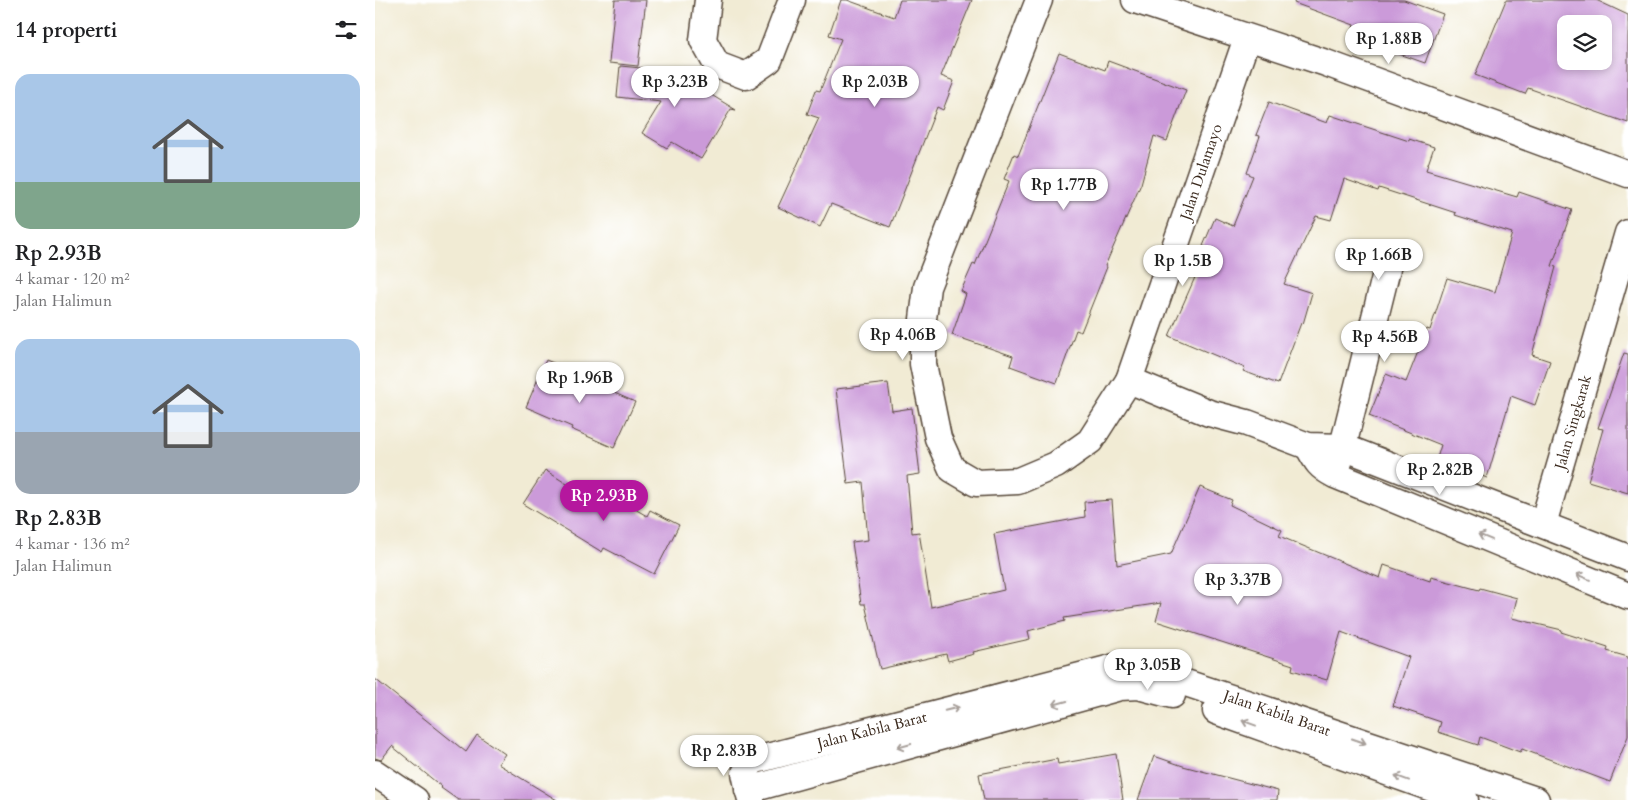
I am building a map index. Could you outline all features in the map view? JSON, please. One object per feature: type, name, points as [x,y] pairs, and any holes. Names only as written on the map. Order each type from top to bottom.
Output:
[{"type":"street","points":[[707,0],[703,40],[717,65],[746,76],[769,60],[792,0]]},
{"type":"street","name":"Jalan Dulamayo","points":[[1039,0],[927,287],[923,319],[923,364],[938,438],[952,469],[977,483],[1018,480],[1056,465],[1090,441],[1129,380],[1247,38]]},
{"type":"street","points":[[1135,0],[1326,64],[1628,174]]},
{"type":"street","name":"Jalan Singkarak","points":[[1543,524],[1628,233]]},
{"type":"street","points":[[1335,476],[1387,269]]},
{"type":"street","points":[[1603,320],[1628,310]]},
{"type":"street","points":[[1129,380],[1209,413],[1247,423],[1308,446],[1343,447],[1628,558]]},
{"type":"street","points":[[1308,446],[1319,465],[1335,476],[1628,596]]},
{"type":"street","name":"Jalan Kabila Barat","points":[[1465,800],[1167,694],[1138,686],[1120,686],[749,795],[745,773],[752,761],[1115,667],[1138,667],[1536,800]]},
{"type":"street","points":[[375,774],[415,800]]},
{"type":"building","points":[[615,0],[646,0],[638,66],[609,63]]},
{"type":"building","points":[[841,0],[847,0],[894,17],[900,0],[972,0],[941,76],[954,81],[943,110],[937,107],[890,227],[831,204],[820,227],[778,207],[819,118],[807,114],[816,90],[820,91],[841,39],[829,35]]},
{"type":"building","points":[[1295,0],[1404,0],[1443,14],[1425,63],[1388,50],[1390,47],[1352,32],[1354,25],[1294,3]]},
{"type":"building","points":[[1506,0],[1596,0],[1628,15],[1628,123],[1528,88],[1525,94],[1475,75]]},
{"type":"building","points":[[1059,53],[1105,70],[1108,61],[1186,90],[1167,141],[1154,136],[1141,184],[1105,266],[1107,267],[1081,332],[1076,330],[1057,383],[1010,366],[1013,356],[952,335],[966,294],[961,291],[973,264],[975,265],[1009,181],[1004,179],[1014,154],[1018,156]]},
{"type":"building","points":[[620,66],[672,71],[736,110],[731,109],[701,159],[672,142],[667,148],[642,133],[661,102],[617,97]]},
{"type":"building","points":[[1269,102],[1327,123],[1330,115],[1409,141],[1409,139],[1434,147],[1426,170],[1517,197],[1519,192],[1572,210],[1552,266],[1556,267],[1532,355],[1550,361],[1535,405],[1511,396],[1487,478],[1437,458],[1441,445],[1369,416],[1386,374],[1406,382],[1427,329],[1430,330],[1447,278],[1495,292],[1512,233],[1379,188],[1378,191],[1344,179],[1331,220],[1316,216],[1284,284],[1312,293],[1303,324],[1301,323],[1278,384],[1243,371],[1245,368],[1169,336],[1208,248],[1203,246],[1215,218],[1233,226],[1253,176],[1247,173],[1260,136],[1256,135]]},
{"type":"building","points":[[1624,353],[1628,354],[1628,493],[1588,481],[1603,429],[1598,428]]},
{"type":"building","points":[[546,360],[578,373],[576,376],[635,402],[614,448],[526,407]]},
{"type":"building","points":[[888,383],[892,411],[912,408],[920,474],[907,476],[912,533],[919,532],[931,607],[1004,590],[994,534],[1085,517],[1084,502],[1112,500],[1117,565],[1171,554],[1200,487],[1232,500],[1230,505],[1282,530],[1279,536],[1380,578],[1384,565],[1430,581],[1431,577],[1517,598],[1512,618],[1562,630],[1561,632],[1608,647],[1607,651],[1628,657],[1628,736],[1610,782],[1522,749],[1520,752],[1480,737],[1478,745],[1438,732],[1441,722],[1393,706],[1409,657],[1341,632],[1327,680],[1292,670],[1293,665],[1156,621],[1161,603],[1064,618],[1065,621],[1028,631],[1030,639],[973,652],[974,654],[948,661],[946,654],[880,669],[865,604],[861,604],[852,542],[868,540],[863,482],[848,484],[836,389]]},
{"type":"building","points":[[545,470],[600,505],[607,493],[647,516],[650,510],[679,525],[654,574],[604,548],[602,552],[523,504]]},
{"type":"building","points":[[375,679],[466,752],[477,735],[505,754],[498,764],[557,800],[458,800],[392,746],[381,760],[375,758]]},
{"type":"building","points":[[1116,754],[1123,800],[984,800],[979,774],[1057,759],[1058,764]]},
{"type":"building","points":[[1154,756],[1183,766],[1278,791],[1277,800],[1138,800]]}]
